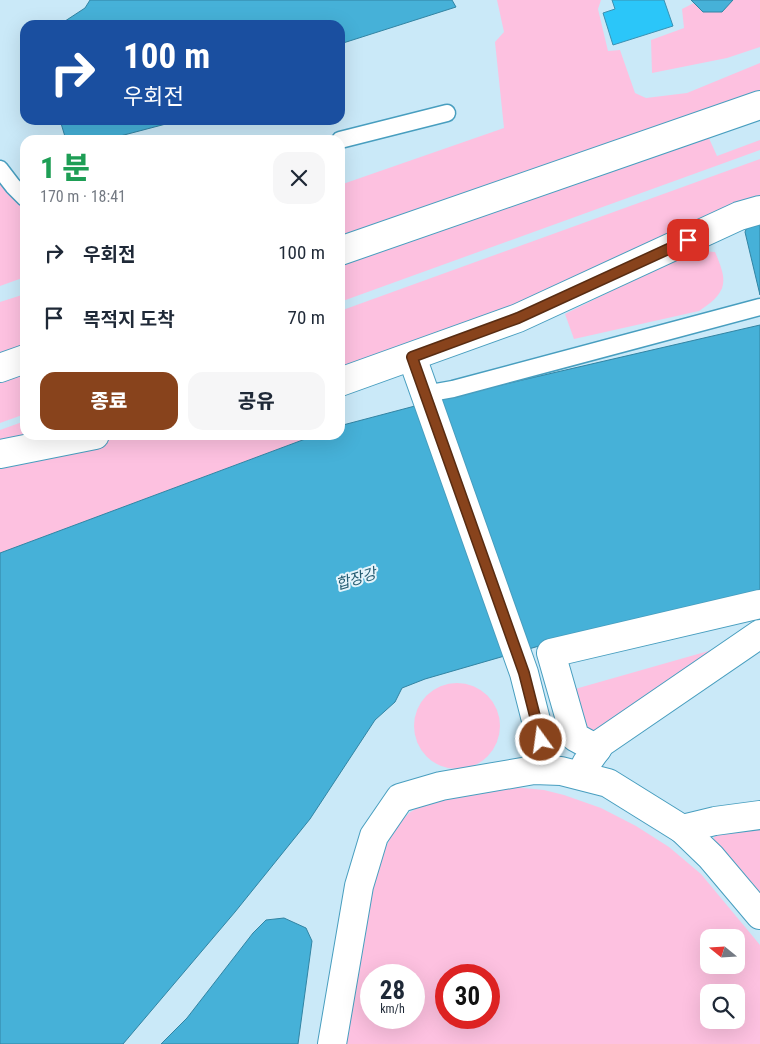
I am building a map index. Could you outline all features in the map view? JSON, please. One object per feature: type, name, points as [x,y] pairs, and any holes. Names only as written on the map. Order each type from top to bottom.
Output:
[{"type":"street","points":[[345,249],[760,105]]},
{"type":"street","points":[[345,380],[518,318],[739,216],[760,210]]},
{"type":"street","points":[[412,357],[524,673],[541,740],[534,770]]},
{"type":"street","points":[[0,368],[20,361]]},
{"type":"street","points":[[0,454],[70,440]]},
{"type":"street","points":[[597,749],[575,737],[551,653],[760,604]]},
{"type":"street","points":[[579,775],[601,742],[760,634]]},
{"type":"street","points":[[332,1044],[359,886],[374,836],[400,798],[441,786],[534,770],[560,771],[608,783],[682,829],[711,857],[760,915]]},
{"type":"street","points":[[682,829],[715,821],[760,815]]},
{"type":"lane","points":[[345,139],[446,113]]},
{"type":"lane","points":[[0,169],[20,193]]},
{"type":"lane","points":[[426,396],[760,307]]},
{"type":"shaded area","points":[[497,0],[601,0],[598,9],[608,51],[620,50],[635,93],[646,98],[687,93],[760,63],[760,96],[345,240],[345,183],[504,128],[495,42],[504,32]]},
{"type":"shaded area","points":[[733,0],[760,0],[760,47],[727,58],[652,73],[651,40],[684,28],[682,9],[694,3],[703,12],[722,12]]},
{"type":"shaded area","points":[[707,134],[717,156],[760,140],[760,150],[345,300],[345,259]]},
{"type":"shaded area","points":[[760,159],[760,201],[517,310],[345,371],[345,309]]},
{"type":"shaded area","points":[[0,184],[20,204],[20,279],[0,286]]},
{"type":"shaded area","points":[[700,251],[715,252],[722,271],[723,286],[716,298],[699,311],[574,339],[565,314],[686,254]]},
{"type":"shaded area","points":[[20,296],[20,353],[0,360],[0,302]]},
{"type":"shaded area","points":[[20,372],[20,416],[0,423],[0,379]]},
{"type":"shaded area","points":[[20,423],[20,438],[0,448],[0,430]]},
{"type":"shaded area","points":[[95,440],[303,440],[0,553],[0,461]]},
{"type":"shaded area","points":[[712,650],[591,739],[568,691]]},
{"type":"shaded area","points":[[457,683],[473,686],[481,690],[493,702],[497,710],[500,726],[497,742],[493,750],[481,762],[473,766],[457,769],[441,766],[433,762],[421,750],[417,742],[414,726],[417,710],[421,702],[433,690],[441,686]]},
{"type":"shaded area","points":[[504,786],[544,790],[601,808],[636,826],[669,847],[701,874],[760,945],[760,1044],[341,1044],[366,905],[386,847],[395,828],[409,813],[425,803]]},
{"type":"shaded area","points":[[760,825],[760,898],[711,842],[715,836]]},
{"type":"water","points":[[90,0],[452,0],[456,7],[345,42],[345,20],[67,20],[85,8]]},
{"type":"water","points":[[691,0],[733,0],[722,12],[703,12]]},
{"type":"water","points":[[62,125],[162,125],[124,135],[64,135]]},
{"type":"water","points":[[760,217],[760,295],[745,232],[750,220]]},
{"type":"water","name":"합장강","points":[[760,325],[760,593],[546,644],[425,679],[402,688],[395,702],[375,720],[310,819],[235,912],[123,1044],[0,1044],[0,553],[303,440],[345,440],[345,424],[449,397]]},
{"type":"water","points":[[284,918],[306,928],[312,941],[298,1044],[161,1044],[187,1018],[253,933],[266,920]]},
{"type":"building","points":[[612,0],[664,0],[673,26],[613,45],[603,13],[615,9]]},
{"type":"route","points":[[541,740],[524,673],[412,357],[518,318],[688,240]]}]
